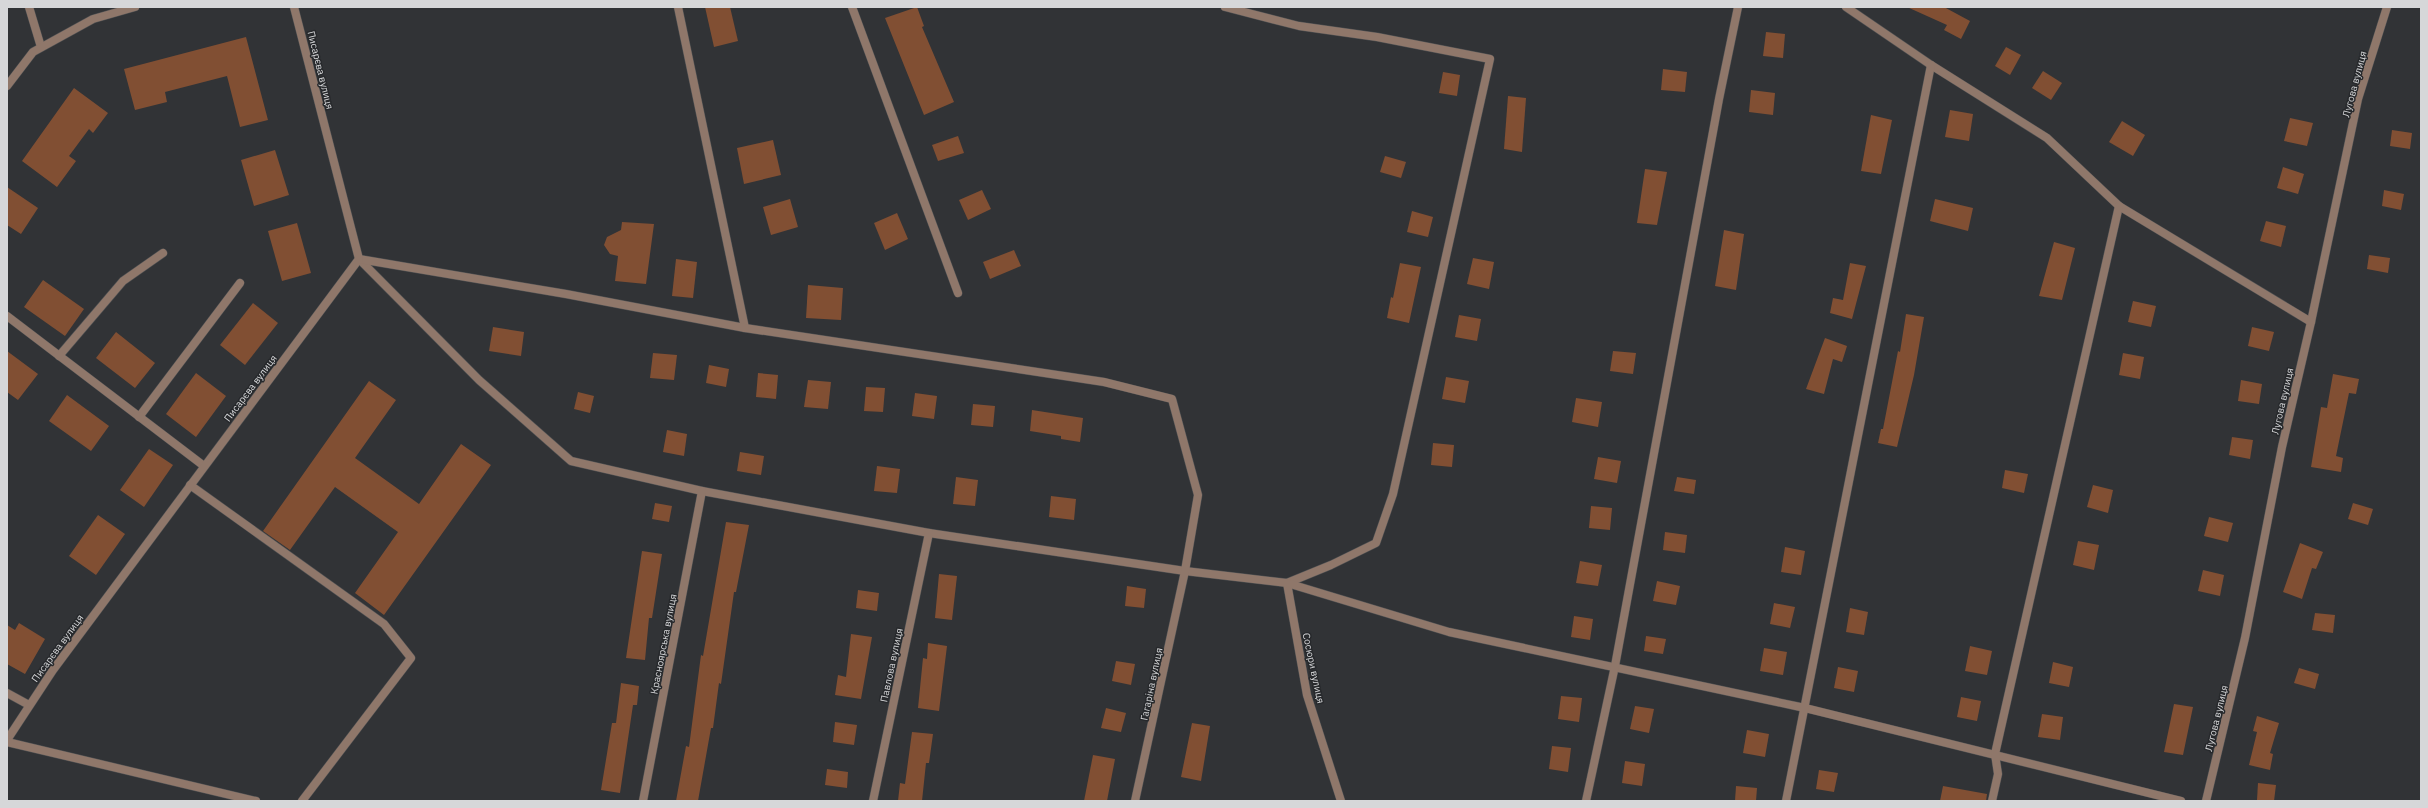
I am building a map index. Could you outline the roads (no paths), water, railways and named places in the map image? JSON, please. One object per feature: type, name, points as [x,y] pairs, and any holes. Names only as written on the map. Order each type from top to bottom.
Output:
[{"type":"street","points":[[29,7],[41,48]]},
{"type":"street","points":[[7,86],[33,52],[93,19],[135,7]]},
{"type":"street","name":"Писарєва вулиця","points":[[7,741],[52,670],[359,259],[294,7]]},
{"type":"street","points":[[359,259],[566,294],[745,328],[678,7]]},
{"type":"street","points":[[852,7],[958,293]]},
{"type":"street","points":[[1224,7],[1300,26],[1377,37],[1490,59],[1393,494],[1376,543],[1331,565],[1287,583]]},
{"type":"street","points":[[1586,801],[1615,666],[1718,106],[1738,7]]},
{"type":"street","points":[[1846,7],[1931,65],[2047,138],[2120,206],[2311,322]]},
{"type":"street","name":"Лугова вулиця","points":[[2206,801],[2245,638],[2282,447],[2311,322],[2358,99],[2387,7]]},
{"type":"street","points":[[1786,801],[1931,65]]},
{"type":"street","points":[[1992,801],[1998,774],[1995,754],[2120,206]]},
{"type":"street","points":[[59,356],[123,281],[163,253]]},
{"type":"street","points":[[359,259],[479,380],[571,461],[702,491],[928,533],[1185,571],[1287,583],[1449,632],[1615,666],[1804,708],[2181,801]]},
{"type":"street","points":[[139,417],[240,283]]},
{"type":"street","points":[[7,316],[204,466]]},
{"type":"street","name":"Гагаріна вулиця","points":[[745,328],[1104,382],[1172,399],[1198,495],[1185,571],[1136,801]]},
{"type":"street","points":[[190,485],[384,624],[411,658],[302,801]]},
{"type":"street","name":"Красноярська вулиця","points":[[643,801],[702,491]]},
{"type":"street","name":"Павлова вулиця","points":[[873,801],[928,533]]},
{"type":"street","name":"Сосюри вулиця","points":[[1287,583],[1308,695],[1341,801]]},
{"type":"street","points":[[7,693],[29,706]]},
{"type":"street","points":[[7,741],[256,801]]}]
